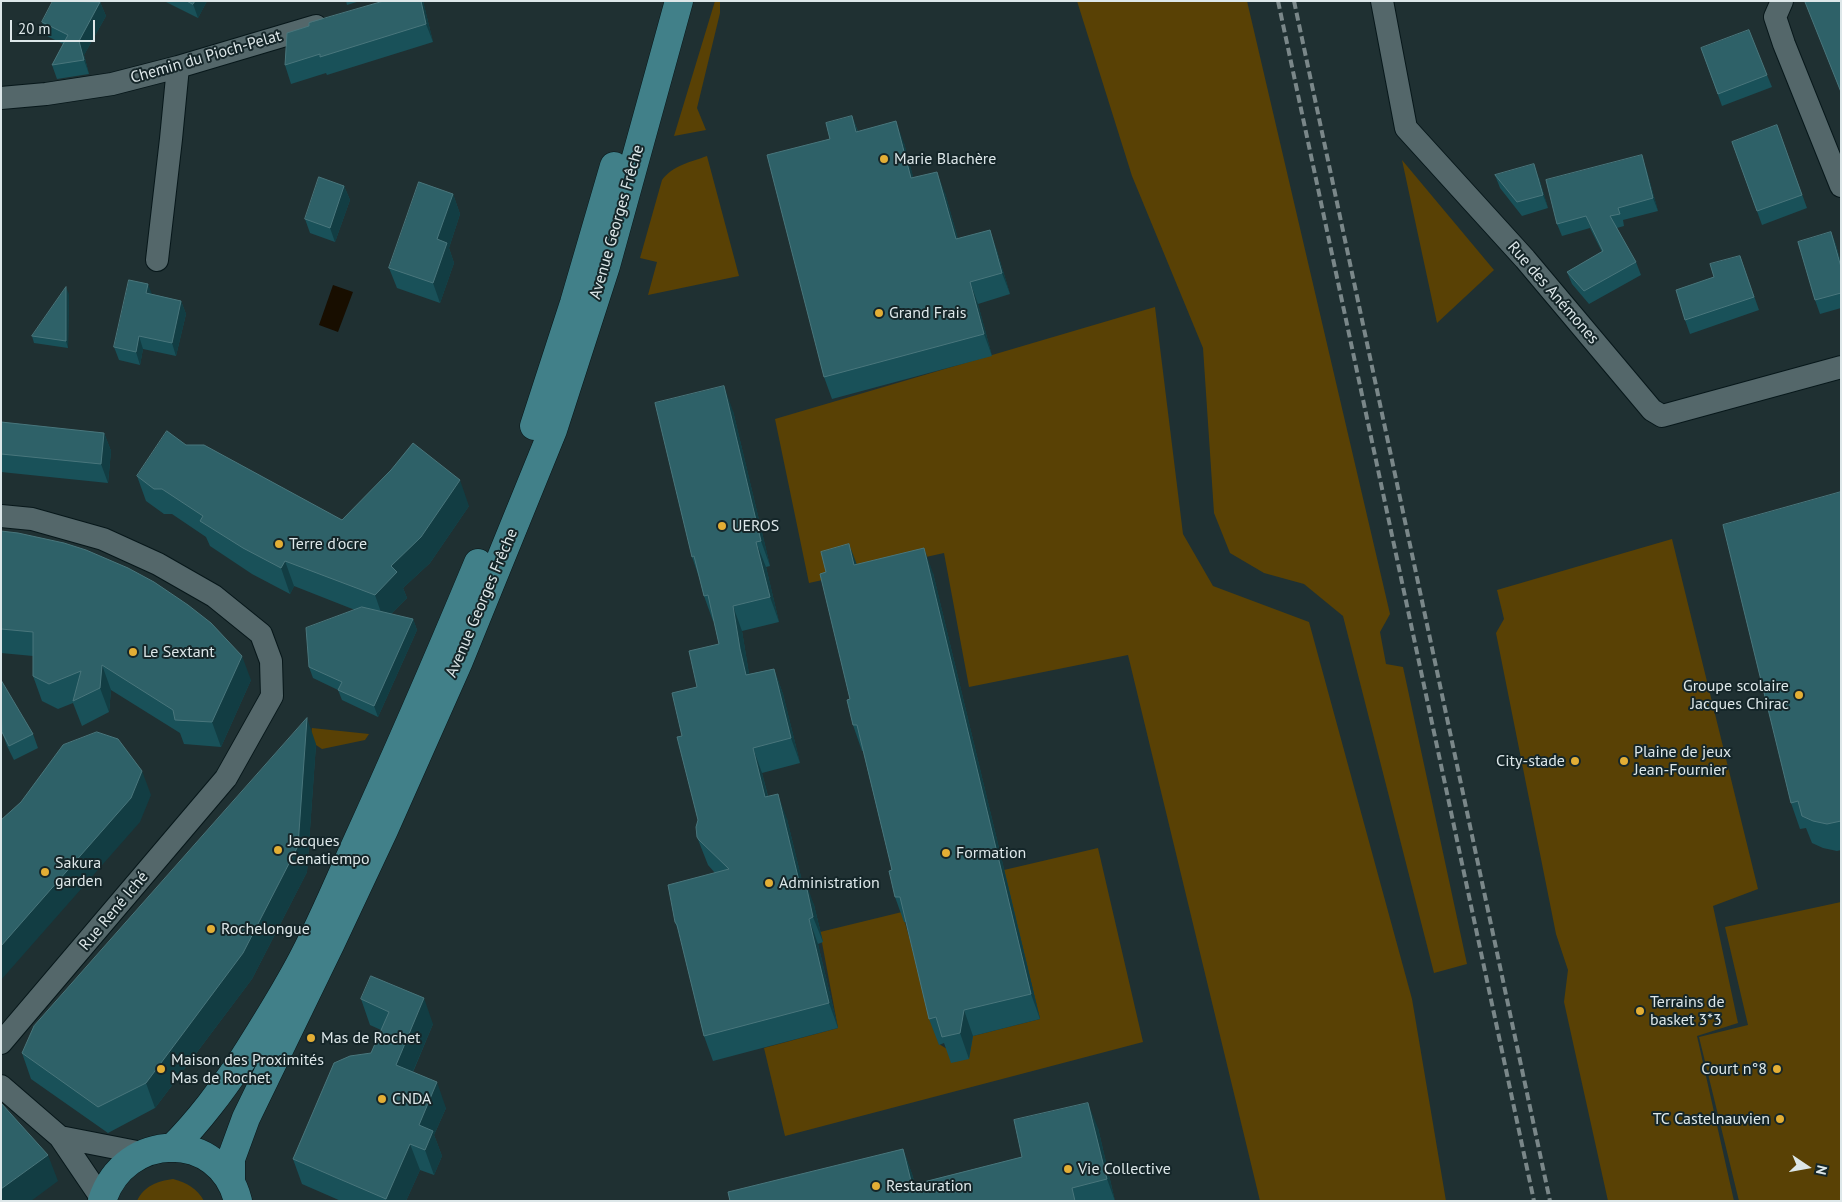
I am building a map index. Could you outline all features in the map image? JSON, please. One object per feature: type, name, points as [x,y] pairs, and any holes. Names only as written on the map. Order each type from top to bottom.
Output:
[{"type":"main road","name":"Avenue Georges Frêche","points":[[172,1148],[215,1100],[253,1043],[293,977],[326,909],[441,654],[514,479],[538,414],[580,286],[661,1]]},
{"type":"main road","name":"Avenue Georges Frêche","points":[[234,1192],[231,1159],[246,1118],[331,944],[392,813],[459,660],[553,430],[606,266],[679,1]]},
{"type":"main road","points":[[102,1200],[110,1180],[124,1164],[142,1153],[162,1148],[190,1150],[206,1158],[220,1169],[234,1192]]},
{"type":"street","name":"Rue des Anémones","points":[[1382,1],[1406,128],[1525,259],[1652,410],[1662,416],[1841,367]]},
{"type":"street","points":[[1782,1],[1775,17],[1841,186]]},
{"type":"street","name":"Chemin du Pioch-Pelat","points":[[1,98],[46,94],[112,84],[178,67],[332,22]]},
{"type":"street","points":[[157,260],[178,67]]},
{"type":"street","name":"Rue René Iché","points":[[1,516],[32,519],[103,539],[158,564],[214,596],[261,634],[271,661],[272,696],[226,778],[1,1043]]},
{"type":"street","points":[[1,1086],[60,1137],[102,1200]]},
{"type":"street","points":[[60,1137],[142,1153]]},
{"type":"shaded area","points":[[715,1],[720,1],[720,13],[697,108],[706,130],[674,136]]},
{"type":"shaded area","points":[[1077,1],[1247,1],[1390,614],[1380,632],[1386,664],[1403,667],[1467,964],[1434,973],[1343,616],[1304,584],[1264,573],[1230,553],[1214,513],[1203,348],[1132,176]]},
{"type":"shaded area","points":[[707,156],[739,276],[648,295],[657,262],[640,258],[662,180],[677,167]]},
{"type":"shaded area","points":[[1402,160],[1494,270],[1437,323]]},
{"type":"shaded area","points":[[333,285],[353,292],[338,332],[319,325]]},
{"type":"shaded area","points":[[1155,307],[1183,534],[1213,586],[1309,622],[1412,999],[1446,1201],[1260,1201],[1128,655],[969,687],[944,553],[809,583],[775,419]]},
{"type":"shaded area","name":"Plaine de jeux Jean-Fournier","points":[[1672,539],[1758,889],[1713,906],[1738,1023],[1697,1036],[1734,1201],[1608,1201],[1564,1002],[1568,970],[1556,934],[1496,633],[1504,619],[1497,590]]},
{"type":"shaded area","points":[[312,728],[369,734],[365,740],[322,749],[310,741]]},
{"type":"shaded area","points":[[1098,848],[1143,1042],[785,1136],[764,1048],[838,1028],[820,932],[902,912],[939,1044],[947,1049],[965,1038],[1040,1019],[1004,870]]},
{"type":"shaded area","name":"TC Castelnauvien","points":[[1841,902],[1841,1201],[1739,1201],[1699,1037],[1748,1025],[1725,927]]},
{"type":"shaded area","points":[[173,1179],[191,1187],[204,1201],[137,1201],[147,1188],[162,1181]]},
{"type":"building","points":[[53,1],[100,2],[79,41],[84,60],[52,65],[68,35],[42,22]]},
{"type":"building","points":[[384,1],[421,1],[426,24],[320,57],[320,54],[285,65],[287,33],[309,26],[309,23]]},
{"type":"building","points":[[1841,1],[1841,92],[1805,2]]},
{"type":"building","points":[[1749,30],[1767,75],[1718,94],[1701,48]]},
{"type":"building","name":"Grand Frais","points":[[852,116],[856,132],[896,121],[911,178],[937,172],[956,239],[990,230],[1002,273],[970,282],[984,334],[824,377],[767,155],[830,139],[826,123]]},
{"type":"building","points":[[1777,125],[1802,195],[1757,211],[1732,142]]},
{"type":"building","points":[[1642,155],[1653,198],[1618,208],[1620,214],[1610,216],[1636,262],[1584,291],[1567,272],[1603,251],[1586,216],[1557,224],[1546,180]]},
{"type":"building","points":[[1534,164],[1543,195],[1517,202],[1495,175]]},
{"type":"building","points":[[319,177],[344,186],[330,228],[305,219]]},
{"type":"building","points":[[419,182],[453,194],[437,239],[447,243],[433,283],[389,268]]},
{"type":"building","points":[[1831,232],[1841,267],[1841,293],[1815,300],[1798,242]]},
{"type":"building","points":[[1740,256],[1754,297],[1685,320],[1676,290],[1714,277],[1710,264]]},
{"type":"building","points":[[129,280],[148,284],[146,293],[181,301],[172,343],[139,336],[136,352],[114,347]]},
{"type":"building","points":[[66,287],[66,341],[32,336]]},
{"type":"building","points":[[724,386],[761,541],[756,542],[770,597],[733,606],[740,649],[746,675],[774,669],[791,738],[753,748],[765,797],[778,794],[799,881],[805,880],[813,917],[809,919],[829,1003],[704,1036],[675,922],[668,885],[729,869],[697,837],[696,827],[698,820],[677,737],[682,736],[672,693],[697,687],[689,651],[719,644],[708,595],[704,596],[694,556],[692,557],[655,403]]},
{"type":"building","points":[[1,422],[104,433],[101,464],[1,454]]},
{"type":"building","name":"Terre d'ocre","points":[[167,431],[186,445],[204,445],[342,520],[391,470],[413,443],[460,480],[421,537],[391,566],[397,572],[375,595],[285,561],[281,568],[243,548],[200,521],[203,516],[162,489],[154,489],[137,476]]},
{"type":"building","name":"Groupe scolaire Jacques Chirac","points":[[1841,492],[1841,821],[1827,824],[1802,816],[1798,801],[1791,803],[1723,525]]},
{"type":"building","name":"Le Sextant","points":[[1,531],[64,543],[128,568],[154,582],[211,623],[242,656],[212,722],[175,720],[173,710],[102,665],[100,688],[73,701],[81,671],[49,684],[33,676],[33,632],[1,629]]},
{"type":"building","name":"Formation","points":[[849,544],[854,565],[924,548],[1031,994],[964,1010],[960,1033],[942,1037],[936,1017],[929,1019],[900,897],[895,897],[889,871],[892,870],[857,725],[853,725],[847,700],[850,699],[820,574],[826,572],[821,552]]},
{"type":"building","points":[[362,607],[413,619],[374,706],[338,690],[342,682],[309,667],[306,628]]},
{"type":"building","points":[[1,680],[33,734],[9,746],[2,732]]},
{"type":"building","name":"Rochelongue","points":[[307,718],[298,846],[243,953],[146,1083],[98,1107],[22,1053],[34,1026]]},
{"type":"building","points":[[97,732],[118,739],[142,771],[131,798],[1,946],[1,820],[21,802],[63,745]]},
{"type":"building","name":"CNDA","points":[[371,976],[424,998],[396,1065],[437,1082],[419,1125],[433,1131],[425,1150],[410,1144],[386,1199],[293,1159],[334,1063],[350,1056],[371,1053],[389,1012],[361,999]]},
{"type":"building","points":[[1,1103],[48,1155],[1,1189]]},
{"type":"building","points":[[1088,1103],[1107,1179],[1072,1188],[1075,1201],[730,1201],[728,1192],[903,1149],[912,1185],[1022,1157],[1014,1120]]},
{"type":"railway","points":[[1278,1],[1534,1201]]},
{"type":"railway","points":[[1294,1],[1550,1201]]},
{"type":"place","name":"Marie Blachère","points":[[884,159]]},
{"type":"place","name":"Grand Frais","points":[[879,313]]},
{"type":"place","name":"UEROS","points":[[722,526]]},
{"type":"place","name":"Terre d'ocre","points":[[279,544]]},
{"type":"place","name":"Le Sextant","points":[[133,652]]},
{"type":"place","name":"Groupe scolaire Jacques Chirac","points":[[1799,695]]},
{"type":"place","name":"City-stade","points":[[1575,761]]},
{"type":"place","name":"Plaine de jeux Jean-Fournier","points":[[1624,761]]},
{"type":"place","name":"Jacques Cenatiempo","points":[[278,850]]},
{"type":"place","name":"Formation","points":[[946,853]]},
{"type":"place","name":"Sakura garden","points":[[45,872]]},
{"type":"place","name":"Administration","points":[[769,883]]},
{"type":"place","name":"Rochelongue","points":[[211,929]]},
{"type":"place","name":"Terrains de basket 3*3","points":[[1640,1011]]},
{"type":"place","name":"Mas de Rochet","points":[[311,1038]]},
{"type":"place","name":"Maison des Proximités Mas de Rochet","points":[[161,1069]]},
{"type":"place","name":"Court n°8","points":[[1777,1069]]},
{"type":"place","name":"CNDA","points":[[382,1099]]},
{"type":"place","name":"TC Castelnauvien","points":[[1780,1119]]},
{"type":"place","name":"Vie Collective","points":[[1068,1169]]},
{"type":"place","name":"Restauration","points":[[876,1186]]}]
